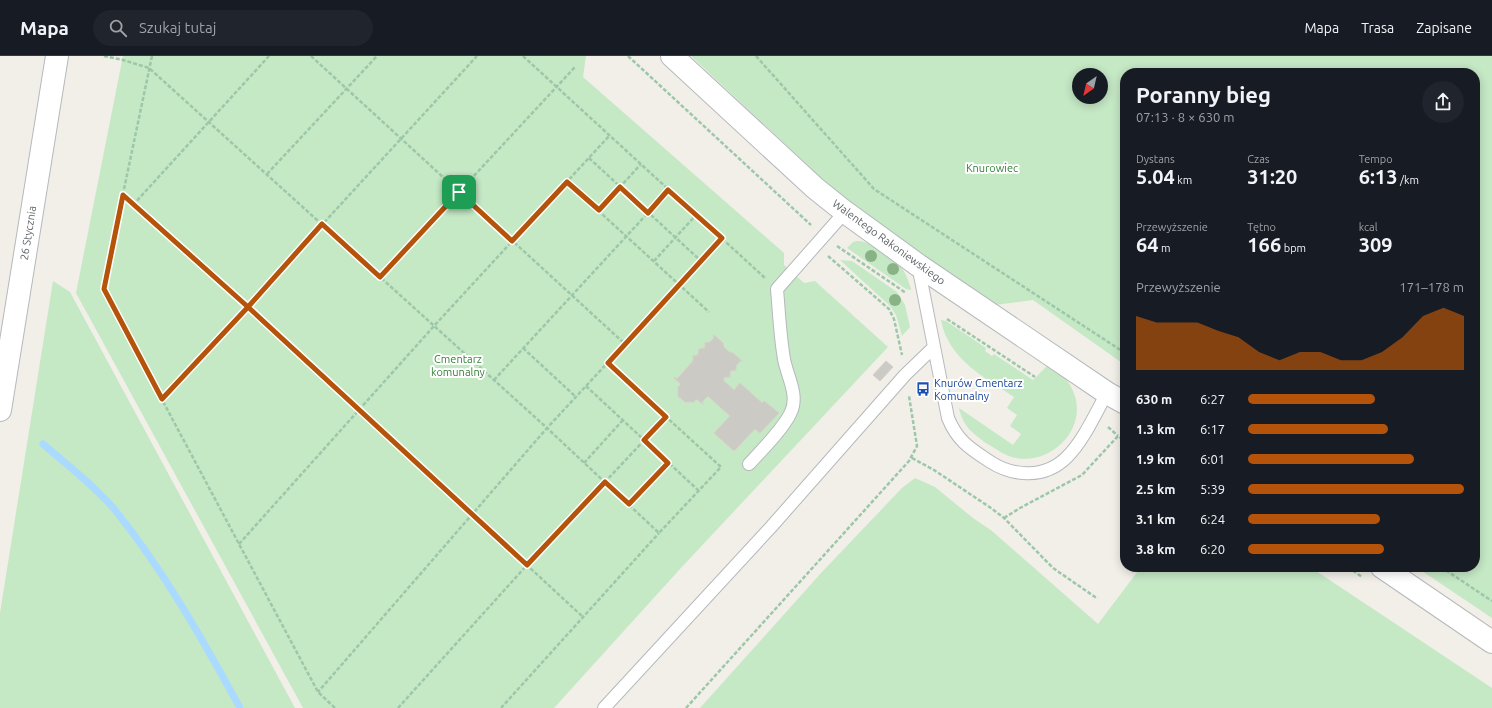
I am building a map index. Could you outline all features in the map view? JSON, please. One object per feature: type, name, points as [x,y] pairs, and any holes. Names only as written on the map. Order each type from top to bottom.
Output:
[{"type":"street","name":"26 Stycznia","points":[[0,410],[57,56]]},
{"type":"street","name":"Walentego Rakoniewskiego","points":[[672,56],[815,188],[845,212],[918,265],[1116,398]]},
{"type":"street","points":[[1389,572],[1492,642]]},
{"type":"lane","points":[[749,464],[784,423],[791,413],[794,404],[794,396],[785,360],[777,289],[845,212]]},
{"type":"lane","points":[[918,265],[948,418],[955,434],[971,449],[1006,470],[1027,474],[1044,471],[1061,462],[1116,398]]},
{"type":"lane","points":[[604,708],[760,538],[906,375],[934,347]]},
{"type":"path","points":[[104,56],[149,68],[547,428],[660,533]]},
{"type":"path","points":[[152,56],[104,289],[318,692],[335,708]]},
{"type":"path","points":[[133,205],[269,56]]},
{"type":"path","points":[[311,56],[625,344]]},
{"type":"path","points":[[267,174],[377,56]]},
{"type":"path","points":[[162,399],[477,56]]},
{"type":"path","points":[[523,56],[777,289]]},
{"type":"path","points":[[756,56],[874,189],[1120,350]]},
{"type":"path","points":[[380,277],[575,67]]},
{"type":"path","points":[[239,544],[434,326],[610,136]]},
{"type":"path","points":[[589,158],[701,261]]},
{"type":"path","points":[[599,210],[641,164]]},
{"type":"path","points":[[567,182],[709,312]]},
{"type":"path","points":[[494,380],[668,190]]},
{"type":"path","points":[[123,195],[248,307],[583,617]]},
{"type":"path","points":[[654,261],[696,215]]},
{"type":"path","points":[[318,692],[547,428],[722,238]]},
{"type":"path","points":[[523,348],[576,397]]},
{"type":"path","points":[[501,708],[721,467],[608,363]]},
{"type":"path","points":[[586,386],[699,491]]},
{"type":"path","points":[[398,708],[527,565],[666,417]]},
{"type":"path","points":[[584,463],[622,420]]},
{"type":"path","points":[[912,458],[934,470],[991,508],[1004,518],[1053,568],[1098,598]]},
{"type":"path","points":[[629,504],[668,463]]},
{"type":"path","points":[[1448,572],[1492,601]]},
{"type":"green space","name":"Cmentarz komunalny","points":[[123,56],[586,56],[583,77],[784,253],[784,265],[804,283],[815,281],[888,347],[680,569],[554,708],[303,708],[76,293]]},
{"type":"green space","name":"Knurowiec","points":[[691,56],[1492,56],[1492,618],[1423,572],[1480,572],[1480,68],[1120,68],[1120,361],[1033,300],[995,305],[851,206]]},
{"type":"green space","points":[[862,241],[873,246],[900,266],[905,272],[911,290],[906,289],[847,248],[853,242]]},
{"type":"green space","points":[[840,260],[852,261],[897,292],[905,305],[910,327],[902,336],[896,315],[890,306]]},
{"type":"green space","points":[[53,281],[70,292],[295,708],[0,708],[0,613]]},
{"type":"green space","points":[[941,320],[946,321],[986,348],[985,351],[992,356],[994,354],[1033,380],[1049,364],[1063,376],[1073,391],[1077,405],[1076,418],[1072,430],[1064,441],[1055,449],[1043,456],[1030,459],[1016,458],[1008,456],[997,450],[972,432],[963,420],[959,408],[1013,445],[1021,434],[1010,426],[1017,415],[1007,408],[1014,397],[969,366],[959,356],[951,346],[945,334]]},
{"type":"green space","points":[[915,478],[935,487],[973,518],[992,531],[1098,624],[1137,572],[1318,572],[1492,688],[1492,708],[700,708],[822,572],[902,488]]},
{"type":"building","points":[[714,335],[723,343],[724,347],[729,352],[733,353],[742,361],[740,361],[736,366],[736,370],[730,372],[730,377],[725,377],[723,380],[734,390],[740,383],[762,403],[764,401],[779,413],[760,433],[755,429],[734,451],[714,433],[730,416],[708,396],[702,402],[704,404],[696,399],[694,402],[685,402],[678,396],[678,387],[681,384],[674,378],[675,377],[677,379],[693,361],[693,356],[698,355],[699,349],[705,348],[705,343],[710,342],[714,338]]},
{"type":"building","points":[[886,361],[893,367],[880,381],[873,375]]},
{"type":"waterway","points":[[43,444],[98,492],[115,510],[133,533],[182,606],[240,708]]},
{"type":"place","name":"Knurów Cmentarz Komunalny","points":[[923,389]]},
{"type":"route","points":[[459,192],[380,277],[322,224],[248,307],[162,399],[104,289],[123,195],[248,307],[527,565],[605,482],[629,504],[668,463],[644,440],[666,417],[608,363],[722,238],[668,190],[648,213],[620,187],[599,210],[567,182],[512,241],[459,192]]}]
